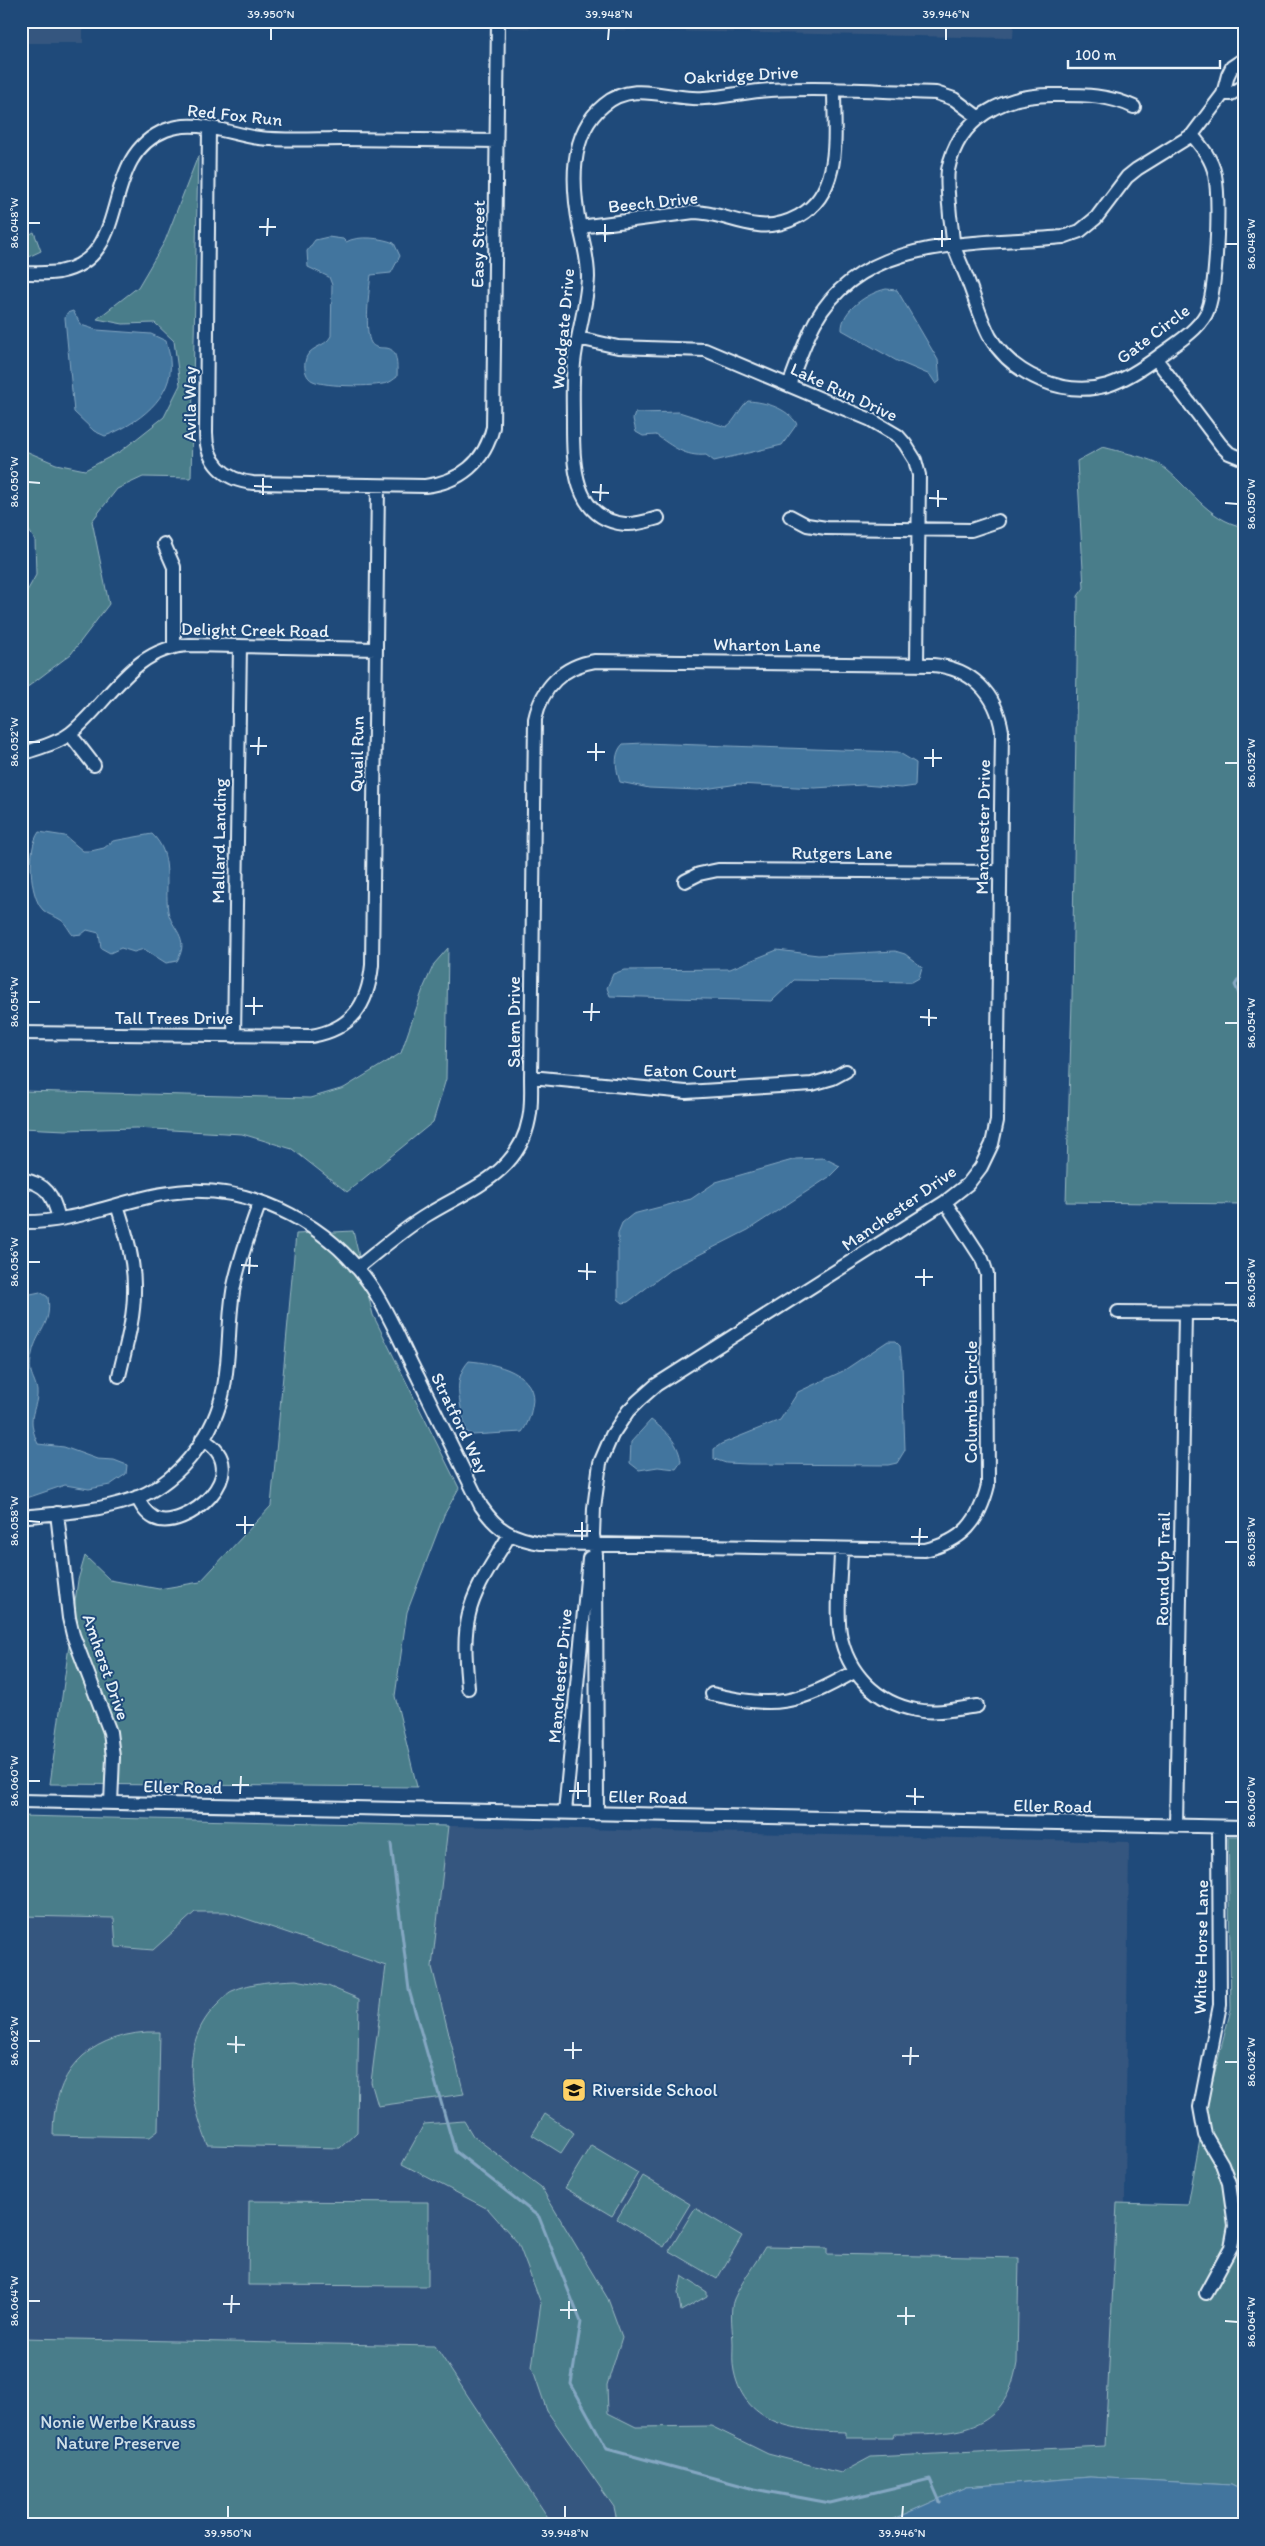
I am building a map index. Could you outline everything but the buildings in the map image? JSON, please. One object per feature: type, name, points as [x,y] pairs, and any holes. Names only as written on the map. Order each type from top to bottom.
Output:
[{"type":"street","name":"Easy Street","points":[[476,463],[491,435],[494,417],[498,21]]},
{"type":"street","points":[[789,385],[816,321],[832,299],[857,276],[895,257],[954,245],[1055,238],[1073,234],[1096,218],[1127,177],[1192,135],[1223,94],[1232,67],[1244,59]]},
{"type":"street","points":[[1223,94],[1231,94],[1244,86]]},
{"type":"street","name":"Oakridge Drive","points":[[580,227],[576,202],[578,144],[589,120],[606,103],[635,91],[703,98],[771,90],[936,93],[954,99],[978,117]]},
{"type":"street","name":"Beech Drive","points":[[580,227],[694,212],[713,214],[759,225],[771,226],[790,221],[806,212],[820,198],[831,176],[833,162],[834,90]]},
{"type":"street","points":[[978,117],[1000,104],[1034,95],[1107,96],[1134,107]]},
{"type":"street","name":"Gate Circle","points":[[978,117],[958,143],[948,170],[947,191],[954,245],[990,336],[1004,355],[1021,370],[1040,380],[1056,385],[1086,388],[1106,386],[1127,378],[1194,329],[1206,315],[1214,290],[1215,175],[1206,152],[1192,135]]},
{"type":"street","name":"Red Fox Run","points":[[21,273],[60,272],[86,260],[105,238],[128,164],[141,146],[158,134],[173,128],[188,125],[272,138],[497,141]]},
{"type":"street","name":"Avila Way","points":[[209,128],[206,433],[210,457],[225,474],[246,482],[378,486],[436,484],[458,477],[476,463]]},
{"type":"street","name":"Woodgate Drive","points":[[580,227],[588,276],[574,365],[574,468],[585,497],[602,515],[616,522],[627,524],[658,518]]},
{"type":"street","name":"Lake Run Drive","points":[[578,338],[618,347],[705,350],[872,420],[898,436],[915,460],[919,475],[917,664]]},
{"type":"street","points":[[1156,358],[1222,445],[1229,453],[1244,459]]},
{"type":"street","name":"Quail Run","points":[[352,1016],[366,996],[372,965],[378,486]]},
{"type":"street","points":[[790,516],[816,527],[919,530],[971,530],[998,521]]},
{"type":"street","points":[[164,544],[174,567],[174,646]]},
{"type":"street","name":"Delight Creek Road","points":[[21,754],[48,745],[70,734],[138,664],[157,651],[174,646],[376,649]]},
{"type":"street","name":"Mallard Landing","points":[[234,1036],[240,646]]},
{"type":"street","name":"Wharton Lane","points":[[545,693],[567,670],[576,665],[595,660],[917,664],[942,666],[965,673],[975,679],[989,696]]},
{"type":"street","name":"Salem Drive","points":[[357,1268],[407,1228],[495,1177],[506,1167],[519,1147],[530,1118],[534,736],[537,710],[545,693]]},
{"type":"street","name":"Manchester Drive","points":[[597,1813],[596,1555],[593,1543],[595,1490],[600,1463],[612,1434],[638,1401],[656,1385],[945,1202],[968,1184],[981,1167],[992,1144],[997,1121],[1002,731],[997,711],[989,696]]},
{"type":"street","points":[[70,734],[94,765]]},
{"type":"street","name":"Rutgers Lane","points":[[685,881],[698,874],[718,870],[1000,872]]},
{"type":"street","name":"Tall Trees Drive","points":[[21,1033],[311,1036],[339,1027],[352,1016]]},
{"type":"street","name":"Eaton Court","points":[[531,1077],[686,1092],[812,1084],[828,1080],[846,1071]]},
{"type":"street","points":[[21,1179],[32,1182],[48,1192],[54,1199],[59,1219]]},
{"type":"street","name":"Stratford Way","points":[[21,1222],[59,1219],[161,1194],[188,1191],[232,1194],[260,1202],[280,1209],[319,1232],[336,1245],[357,1268],[384,1309],[490,1519],[521,1540],[894,1550]]},
{"type":"street","points":[[21,1517],[98,1508],[137,1497],[169,1478],[179,1469],[202,1439],[215,1417],[222,1395],[234,1287],[246,1242],[260,1202]]},
{"type":"street","name":"Columbia Circle","points":[[894,1550],[926,1550],[940,1547],[960,1536],[972,1524],[983,1505],[988,1485],[987,1274],[982,1259],[945,1202]]},
{"type":"street","points":[[117,1205],[130,1250],[134,1292],[131,1322],[119,1376]]},
{"type":"street","points":[[1118,1312],[1244,1314]]},
{"type":"street","name":"Round Up Trail","points":[[1176,1826],[1184,1313]]},
{"type":"street","points":[[137,1497],[149,1515],[164,1521],[183,1516],[202,1504],[219,1483],[224,1465],[220,1452],[202,1439]]},
{"type":"street","name":"Amherst Drive","points":[[57,1513],[73,1635],[110,1732],[113,1757],[111,1803]]},
{"type":"street","points":[[468,1688],[464,1650],[469,1612],[475,1596],[510,1534]]},
{"type":"street","name":"Manchester Drive","points":[[565,1812],[584,1599],[589,1555],[593,1543]]},
{"type":"street","points":[[841,1549],[840,1633],[854,1672],[882,1698],[901,1706],[931,1712],[977,1706]]},
{"type":"street","points":[[712,1694],[752,1702],[791,1701],[811,1695],[854,1672]]},
{"type":"street","name":"Eller Road","points":[[21,1801],[1244,1827]]},
{"type":"street","name":"White Horse Lane","points":[[1206,2293],[1231,2247],[1235,2226],[1229,2182],[1222,2164],[1206,2135],[1200,2107],[1220,2005],[1219,1827]]},
{"type":"shaded area","points":[[21,21],[83,21],[83,43],[21,43]]},
{"type":"shaded area","points":[[509,21],[1014,21],[1013,38],[515,28],[508,27]]},
{"type":"shaded area","points":[[328,237],[343,239],[346,242],[357,238],[389,241],[394,243],[400,256],[391,273],[371,275],[368,300],[367,320],[371,343],[379,348],[392,350],[397,363],[397,377],[388,383],[361,386],[319,383],[309,378],[306,373],[306,357],[325,343],[331,336],[332,285],[329,277],[308,267],[307,251],[315,240]]},
{"type":"shaded area","points":[[886,289],[897,290],[938,360],[940,381],[936,384],[930,375],[897,361],[842,330],[846,316],[851,309],[871,294]]},
{"type":"shaded area","points":[[73,311],[81,325],[97,330],[151,334],[166,341],[169,352],[170,373],[160,397],[141,417],[105,436],[94,431],[74,412],[65,318],[67,313]]},
{"type":"shaded area","points":[[748,401],[776,407],[793,418],[797,424],[782,445],[714,461],[706,455],[692,454],[679,450],[656,435],[643,436],[636,432],[633,419],[635,413],[679,412],[726,427]]},
{"type":"shaded area","points":[[644,743],[898,752],[916,763],[915,786],[901,788],[863,785],[815,788],[738,784],[698,790],[649,788],[620,782],[616,762],[620,748],[623,744]]},
{"type":"shaded area","points":[[39,832],[65,836],[83,851],[104,848],[113,841],[152,834],[159,842],[166,860],[168,911],[181,939],[182,946],[177,961],[166,963],[144,949],[134,952],[121,948],[110,953],[101,948],[99,933],[87,930],[82,934],[73,935],[63,921],[43,910],[35,894],[31,872],[35,839]]},
{"type":"shaded area","points":[[777,950],[818,955],[895,951],[905,954],[922,967],[919,978],[912,982],[794,980],[772,1001],[610,996],[607,988],[613,974],[624,970],[730,969]]},
{"type":"shaded area","points":[[824,1158],[840,1166],[829,1177],[748,1230],[671,1269],[628,1302],[623,1303],[618,1299],[618,1233],[622,1223],[633,1214],[691,1199],[716,1182],[796,1159]]},
{"type":"shaded area","points":[[40,1292],[48,1297],[49,1307],[46,1321],[34,1346],[30,1367],[37,1391],[32,1424],[38,1444],[64,1447],[97,1459],[114,1460],[127,1465],[126,1474],[110,1485],[89,1489],[65,1485],[21,1500],[21,1296]]},
{"type":"shaded area","points":[[888,1341],[895,1341],[900,1346],[902,1365],[905,1450],[897,1463],[888,1465],[748,1464],[726,1463],[714,1459],[714,1449],[721,1444],[780,1420],[798,1392],[843,1371]]},
{"type":"shaded area","points":[[469,1361],[502,1367],[522,1378],[529,1386],[533,1395],[532,1407],[522,1432],[472,1435],[466,1431],[460,1404],[459,1386],[463,1369]]},
{"type":"shaded area","points":[[651,1420],[667,1433],[675,1443],[681,1462],[676,1469],[658,1467],[639,1470],[630,1463],[631,1442]]},
{"type":"shaded area","name":"Riverside School","points":[[21,1816],[1129,1842],[1122,2456],[800,2525],[553,2525],[435,2346],[21,2338]]},
{"type":"shaded area","points":[[1090,2477],[1231,2485],[1244,2491],[1244,2525],[880,2525],[966,2487]]},
{"type":"green space","points":[[198,156],[191,478],[143,477],[117,489],[92,521],[109,604],[71,654],[21,692],[21,602],[36,575],[35,540],[21,518],[21,449],[56,464],[85,470],[121,451],[164,417],[180,385],[174,341],[155,323],[123,324],[97,319],[138,287],[165,241]]},
{"type":"green space","points":[[34,232],[41,251],[24,259],[21,239]]},
{"type":"green space","points":[[1103,447],[1157,463],[1172,474],[1209,510],[1231,523],[1244,527],[1244,1204],[1066,1202],[1072,1000],[1078,596],[1084,588],[1077,461]]},
{"type":"green space","points":[[448,948],[446,1079],[433,1122],[347,1192],[292,1149],[242,1134],[136,1128],[66,1130],[21,1128],[21,1091],[310,1098],[344,1088],[401,1053],[423,989],[434,964]]},
{"type":"green space","points":[[353,1231],[373,1315],[459,1488],[444,1515],[407,1612],[395,1696],[417,1787],[50,1784],[78,1580],[85,1556],[110,1580],[159,1589],[200,1582],[271,1506],[296,1234]]},
{"type":"green space","points":[[21,1816],[448,1826],[432,1967],[464,2094],[378,2106],[371,2082],[386,1966],[226,1912],[195,1912],[153,1950],[116,1947],[114,1918],[21,1916]]},
{"type":"green space","points":[[1228,1836],[1244,1836],[1244,2491],[1231,2485],[1089,2477],[966,2487],[880,2525],[618,2525],[614,2507],[547,2411],[532,2367],[541,2303],[518,2243],[488,2209],[402,2164],[424,2124],[464,2121],[473,2136],[541,2187],[608,2299],[622,2337],[607,2385],[608,2413],[636,2427],[711,2426],[768,2454],[841,2473],[871,2457],[1105,2446],[1117,2203],[1188,2205],[1206,2107],[1231,2009]]},
{"type":"green space","points":[[296,1980],[328,1986],[359,1999],[357,2132],[340,2148],[208,2145],[196,2109],[191,2072],[197,2036],[205,2019],[232,1991],[255,1984]]},
{"type":"green space","points":[[160,2032],[158,2131],[150,2137],[53,2135],[54,2113],[59,2093],[66,2076],[77,2062],[90,2050],[106,2041],[125,2035]]},
{"type":"green space","points":[[545,2114],[574,2133],[561,2153],[532,2135]]},
{"type":"green space","points":[[591,2145],[638,2173],[612,2216],[565,2188]]},
{"type":"green space","points":[[643,2176],[690,2204],[664,2247],[617,2219]]},
{"type":"green space","points":[[249,2201],[428,2202],[428,2286],[248,2285]]},
{"type":"green space","points":[[695,2208],[742,2236],[717,2279],[669,2251]]},
{"type":"green space","points":[[765,2247],[827,2248],[827,2254],[1019,2258],[1017,2363],[1011,2387],[1001,2405],[989,2418],[974,2426],[956,2431],[937,2433],[894,2434],[893,2438],[846,2438],[846,2432],[793,2427],[762,2415],[750,2404],[740,2390],[734,2371],[731,2315],[737,2292]]},
{"type":"green space","points":[[682,2276],[707,2292],[707,2296],[681,2311],[678,2293]]},
{"type":"green space","name":"Nonie Werbe Krauss Nature Preserve","points":[[21,2338],[435,2346],[553,2525],[21,2525]]},
{"type":"waterway","points":[[1244,971],[1235,985],[1244,1005]]},
{"type":"waterway","points":[[391,1844],[409,1990],[455,2151],[539,2217],[581,2322],[571,2384],[607,2449],[754,2489],[830,2503],[930,2479],[940,2502]]},
{"type":"place","name":"Riverside School","points":[[574,2090]]}]
